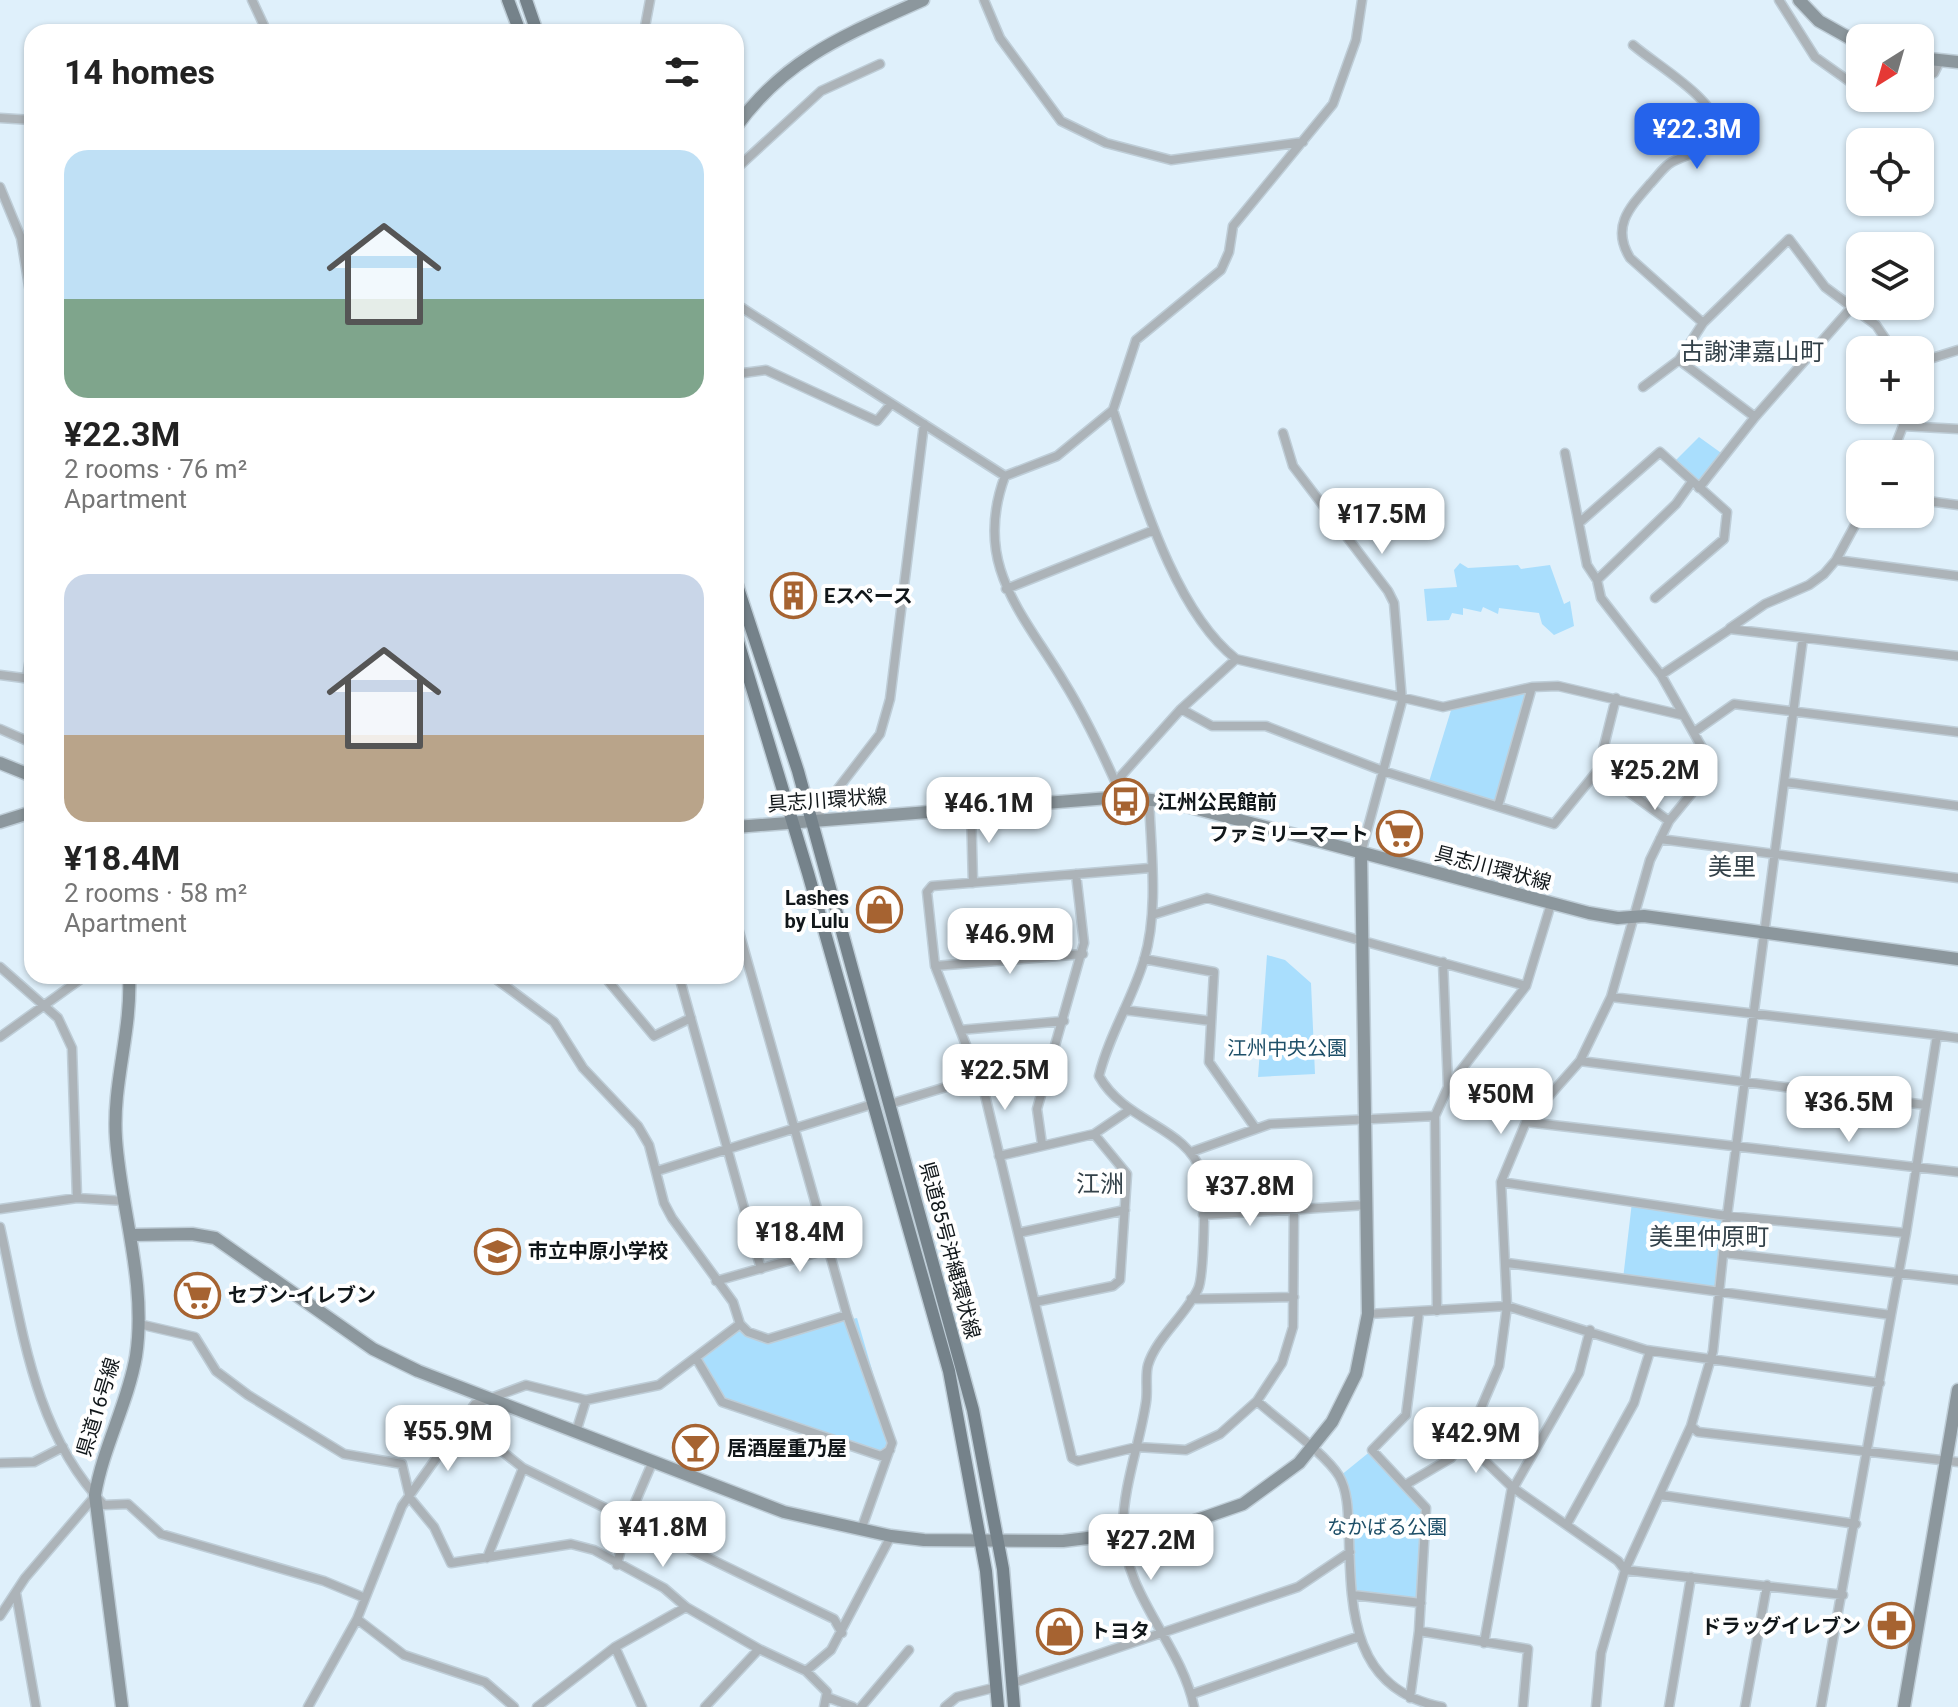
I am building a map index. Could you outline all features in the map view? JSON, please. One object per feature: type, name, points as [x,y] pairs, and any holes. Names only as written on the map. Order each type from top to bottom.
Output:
[{"type":"main road","points":[[508,0],[517,24]]},
{"type":"main road","points":[[526,0],[534,24]]},
{"type":"main road","name":"県道85号沖縄環状線","points":[[744,607],[812,821],[973,1410],[999,1543],[1014,1707]]},
{"type":"main road","name":"県道85号沖縄環状線","points":[[744,661],[793,822],[949,1371],[981,1542],[998,1707]]},
{"type":"street","points":[[252,0],[263,24]]},
{"type":"street","points":[[646,24],[650,0]]},
{"type":"street","points":[[744,118],[794,64],[814,51],[923,0]]},
{"type":"street","points":[[984,0],[1000,38],[1061,121],[1106,143],[1171,160],[1304,142]]},
{"type":"street","points":[[1122,797],[1071,694],[1031,636],[1006,589],[996,539],[999,492],[1005,476],[1057,456],[1113,410],[1136,340],[1221,270],[1229,252],[1233,226],[1304,142],[1340,91],[1356,40],[1362,0]]},
{"type":"street","points":[[1779,0],[1815,57],[1846,79]]},
{"type":"street","points":[[1799,0],[1819,21],[1846,36]]},
{"type":"street","points":[[1633,45],[1703,101],[1721,124],[1722,139],[1709,149],[1670,162],[1625,214],[1620,227],[1622,246],[1630,258],[1703,323]]},
{"type":"street","points":[[1934,60],[1958,62]]},
{"type":"street","points":[[1934,73],[1940,61]]},
{"type":"street","points":[[744,162],[821,91],[880,64]]},
{"type":"street","points":[[0,118],[24,120]]},
{"type":"street","points":[[0,187],[21,238],[24,256]]},
{"type":"street","points":[[1643,387],[1679,360],[1703,323],[1789,239],[1825,287],[1846,303]]},
{"type":"street","points":[[744,309],[1005,476]]},
{"type":"street","points":[[1597,580],[1695,486],[1846,314]]},
{"type":"street","points":[[1869,320],[1883,336]]},
{"type":"street","points":[[1934,358],[1958,350]]},
{"type":"street","points":[[1679,360],[1755,417]]},
{"type":"street","points":[[744,373],[766,370],[877,421],[891,404]]},
{"type":"street","points":[[1113,410],[1154,530],[1202,624],[1219,645],[1236,659],[1402,701],[1452,707],[1532,687],[1558,686],[1682,715]]},
{"type":"street","points":[[812,821],[880,734],[890,699],[924,424]]},
{"type":"street","points":[[1898,440],[1903,426],[1958,429]]},
{"type":"street","points":[[131,1235],[192,1234],[215,1238],[373,1349],[491,1399],[784,1512],[861,1530],[891,1536],[999,1543],[1063,1541],[1124,1534],[1188,1524],[1243,1504],[1280,1480],[1313,1448],[1350,1390],[1362,1354],[1368,1314],[1361,853],[1402,701],[1394,603],[1293,466],[1283,433]]},
{"type":"street","points":[[1579,523],[1660,452],[1727,512],[1724,539],[1655,598]]},
{"type":"street","points":[[1405,1485],[1451,1458],[1475,1422],[1499,1366],[1507,1306],[1501,1182],[1526,1122],[1580,1061],[1611,997],[1650,860],[1669,821],[1710,771],[1709,760],[1661,675],[1601,598],[1597,580],[1587,565],[1565,453]]},
{"type":"street","points":[[1934,502],[1958,505]]},
{"type":"street","points":[[1661,675],[1765,604],[1809,585],[1836,560],[1853,528]]},
{"type":"street","points":[[1006,589],[1154,530]]},
{"type":"street","points":[[1836,560],[1958,576]]},
{"type":"street","points":[[1730,629],[1958,656]]},
{"type":"street","points":[[1596,1707],[1601,1653],[1625,1570],[1691,1426],[1710,1361],[1803,638]]},
{"type":"street","points":[[1122,797],[1121,776],[1181,709],[1236,659]]},
{"type":"street","points":[[0,675],[24,678]]},
{"type":"street","points":[[1498,806],[1532,687]]},
{"type":"street","points":[[1181,709],[1212,726],[1266,726],[1383,771],[1554,824],[1598,770],[1616,698]]},
{"type":"street","points":[[1694,732],[1734,704],[1958,732]]},
{"type":"street","points":[[0,729],[24,740]]},
{"type":"street","points":[[0,763],[24,773]]},
{"type":"street","points":[[1598,770],[1669,821]]},
{"type":"street","points":[[1785,782],[1958,806]]},
{"type":"street","name":"具志川環状線","points":[[744,826],[1122,797],[1149,799],[1171,802],[1551,904],[1633,918],[1644,916],[1958,959]]},
{"type":"street","points":[[1149,799],[1152,915],[1144,959],[1105,1049],[1099,1076],[1110,1095],[1128,1111],[1179,1140],[1191,1152],[1202,1175],[1200,1287],[1148,1365],[1147,1400],[1124,1534],[1133,1582],[1163,1634],[1192,1694],[1194,1707]]},
{"type":"street","points":[[971,809],[973,883]]},
{"type":"street","points":[[0,822],[24,814]]},
{"type":"street","points":[[1660,839],[1958,878]]},
{"type":"street","points":[[1150,868],[932,886],[927,892],[935,966],[979,1077],[1072,1458],[1078,1461],[1137,1447],[1173,1451],[1199,1445],[1241,1418],[1257,1401],[1289,1345],[1294,1297],[1294,1210]]},
{"type":"street","points":[[1042,1144],[1037,1109],[1083,954],[1076,874]]},
{"type":"street","points":[[1152,915],[1207,898],[1526,986]]},
{"type":"street","points":[[1437,1311],[1435,1116],[1448,1087],[1526,986],[1551,904]]},
{"type":"street","points":[[744,949],[847,1315],[892,1443],[861,1530]]},
{"type":"street","points":[[935,966],[1083,954]]},
{"type":"street","points":[[1144,959],[1214,972],[1209,1062],[1256,1129]]},
{"type":"street","points":[[1443,962],[1448,1087]]},
{"type":"street","points":[[0,967],[58,1018],[72,1048],[77,1198]]},
{"type":"street","points":[[0,1037],[74,984]]},
{"type":"street","name":"県道16号線","points":[[122,1707],[95,1495],[100,1466],[132,1374],[139,1324],[131,1235],[116,1139],[116,1105],[126,1041],[129,984]]},
{"type":"street","points":[[503,984],[554,1022],[583,1068],[638,1126],[672,1218],[733,1302],[740,1324],[748,1332],[768,1339],[847,1315]]},
{"type":"street","points":[[611,984],[654,1036],[691,1018]]},
{"type":"street","points":[[681,984],[761,1269]]},
{"type":"street","points":[[1611,997],[1958,1038]]},
{"type":"street","points":[[1124,1010],[1211,1021]]},
{"type":"street","points":[[960,1030],[1064,1021]]},
{"type":"street","points":[[1821,1707],[1900,1275],[1937,1035]]},
{"type":"street","points":[[1580,1061],[1926,1105]]},
{"type":"street","points":[[890,1104],[979,1077]]},
{"type":"street","points":[[657,1171],[873,1104]]},
{"type":"street","points":[[999,1156],[1094,1134],[1128,1111]]},
{"type":"street","points":[[1191,1152],[1270,1124],[1366,1122],[1435,1116]]},
{"type":"street","points":[[1526,1122],[1736,1149],[1958,1172]]},
{"type":"street","points":[[1035,1302],[1113,1286],[1120,1280],[1127,1174],[1094,1134]]},
{"type":"street","points":[[1501,1182],[1727,1216],[1906,1233]]},
{"type":"street","points":[[0,1209],[77,1198],[125,1201]]},
{"type":"street","points":[[1203,1215],[1367,1205]]},
{"type":"street","points":[[1018,1233],[1125,1210]]},
{"type":"street","points":[[0,1227],[39,1400],[63,1447],[104,1505],[128,1504],[161,1534],[324,1581],[365,1598]]},
{"type":"street","points":[[716,1281],[830,1249]]},
{"type":"street","points":[[1723,1253],[1958,1280]]},
{"type":"street","points":[[1507,1263],[1891,1315]]},
{"type":"street","points":[[1191,1299],[1294,1297]]},
{"type":"street","points":[[1368,1314],[1507,1306],[1650,1351],[1880,1383]]},
{"type":"street","points":[[1410,1698],[1419,1631],[1426,1508],[1372,1450],[1406,1415],[1419,1312]]},
{"type":"street","points":[[139,1324],[195,1337],[216,1371],[248,1395],[344,1454],[402,1464],[410,1498],[434,1527],[451,1563],[571,1544],[594,1550],[664,1588],[686,1607],[759,1649],[806,1671],[827,1692],[824,1707]]},
{"type":"street","points":[[308,1707],[357,1619],[402,1506],[475,1404],[526,1385],[586,1400],[659,1385],[740,1324]]},
{"type":"street","points":[[1484,1643],[1513,1487],[1579,1373],[1590,1330]]},
{"type":"street","points":[[1567,1524],[1634,1403],[1650,1351]]},
{"type":"street","points":[[696,1358],[722,1402],[881,1456],[891,1450]]},
{"type":"street","points":[[1904,1707],[1952,1462],[1958,1390]]},
{"type":"street","points":[[576,1432],[586,1400]]},
{"type":"street","points":[[1257,1401],[1313,1448],[1340,1476],[1349,1519],[1357,1637],[1380,1673],[1410,1698],[1442,1707]]},
{"type":"street","points":[[1691,1426],[1698,1432],[1952,1462]]},
{"type":"street","points":[[460,1429],[498,1448],[523,1468],[834,1619],[842,1633]]},
{"type":"street","points":[[1463,1440],[1513,1487],[1567,1524],[1625,1570],[1843,1595]]},
{"type":"street","points":[[0,1463],[34,1462],[63,1447]]},
{"type":"street","points":[[617,1565],[628,1519],[653,1461]]},
{"type":"street","points":[[487,1558],[523,1468]]},
{"type":"street","points":[[0,1616],[95,1495]]},
{"type":"street","points":[[1660,1495],[1856,1524]]},
{"type":"street","points":[[806,1671],[831,1650],[842,1633],[891,1536]]},
{"type":"street","points":[[1013,1683],[1298,1587],[1350,1552]]},
{"type":"street","points":[[1669,1707],[1691,1577]]},
{"type":"street","points":[[1745,1707],[1767,1585]]},
{"type":"street","points":[[16,1592],[36,1707]]},
{"type":"street","points":[[1353,1595],[1421,1603]]},
{"type":"street","points":[[537,1707],[615,1647],[686,1607]]},
{"type":"street","points":[[357,1619],[404,1655],[485,1682],[514,1707]]},
{"type":"street","points":[[1419,1631],[1528,1649],[1523,1707]]},
{"type":"street","points":[[1192,1694],[1357,1637]]},
{"type":"street","points":[[615,1647],[642,1707]]},
{"type":"street","points":[[705,1707],[759,1649]]},
{"type":"street","points":[[861,1707],[909,1650]]},
{"type":"street","points":[[945,1707],[957,1697],[997,1687]]},
{"type":"street","points":[[827,1697],[853,1707]]},
{"type":"green space","points":[[1699,437],[1724,455],[1698,489],[1672,464]]},
{"type":"green space","points":[[1460,563],[1468,568],[1518,565],[1521,569],[1550,565],[1564,604],[1570,601],[1574,626],[1554,635],[1542,624],[1539,613],[1499,608],[1498,614],[1483,607],[1481,612],[1463,608],[1463,615],[1452,613],[1449,620],[1427,621],[1424,589],[1457,587],[1454,570]]},
{"type":"green space","points":[[1532,687],[1498,806],[1428,785],[1452,707]]},
{"type":"green space","name":"江州中央公園","points":[[1267,955],[1285,960],[1311,983],[1315,1074],[1258,1077]]},
{"type":"green space","points":[[1632,1202],[1727,1216],[1718,1291],[1623,1279]]},
{"type":"green space","points":[[857,1318],[893,1442],[881,1456],[720,1400],[697,1357],[739,1324],[769,1337]]},
{"type":"green space","name":"なかばる公園","points":[[1372,1450],[1426,1508],[1421,1603],[1353,1595],[1340,1476]]},
{"type":"place","name":"Eスペース","points":[[793,596]]},
{"type":"place","name":"江州公民館前","points":[[1126,802]]},
{"type":"place","name":"ファミリーマート","points":[[1400,834]]},
{"type":"place","name":"Lashes by Lulu","points":[[880,910]]},
{"type":"place","name":"市立中原小学校","points":[[497,1251]]},
{"type":"place","name":"セブン-イレブン","points":[[197,1295]]},
{"type":"place","name":"居酒屋重乃屋","points":[[696,1448]]},
{"type":"place","name":"ドラッグイレブン","points":[[1892,1626]]},
{"type":"place","name":"トヨタ","points":[[1059,1631]]},
{"type":"district","name":"古謝津嘉山町","points":[[1752,352]]},
{"type":"district","name":"美里","points":[[1732,867]]},
{"type":"district","name":"江洲","points":[[1100,1184]]},
{"type":"district","name":"美里仲原町","points":[[1709,1237]]}]
